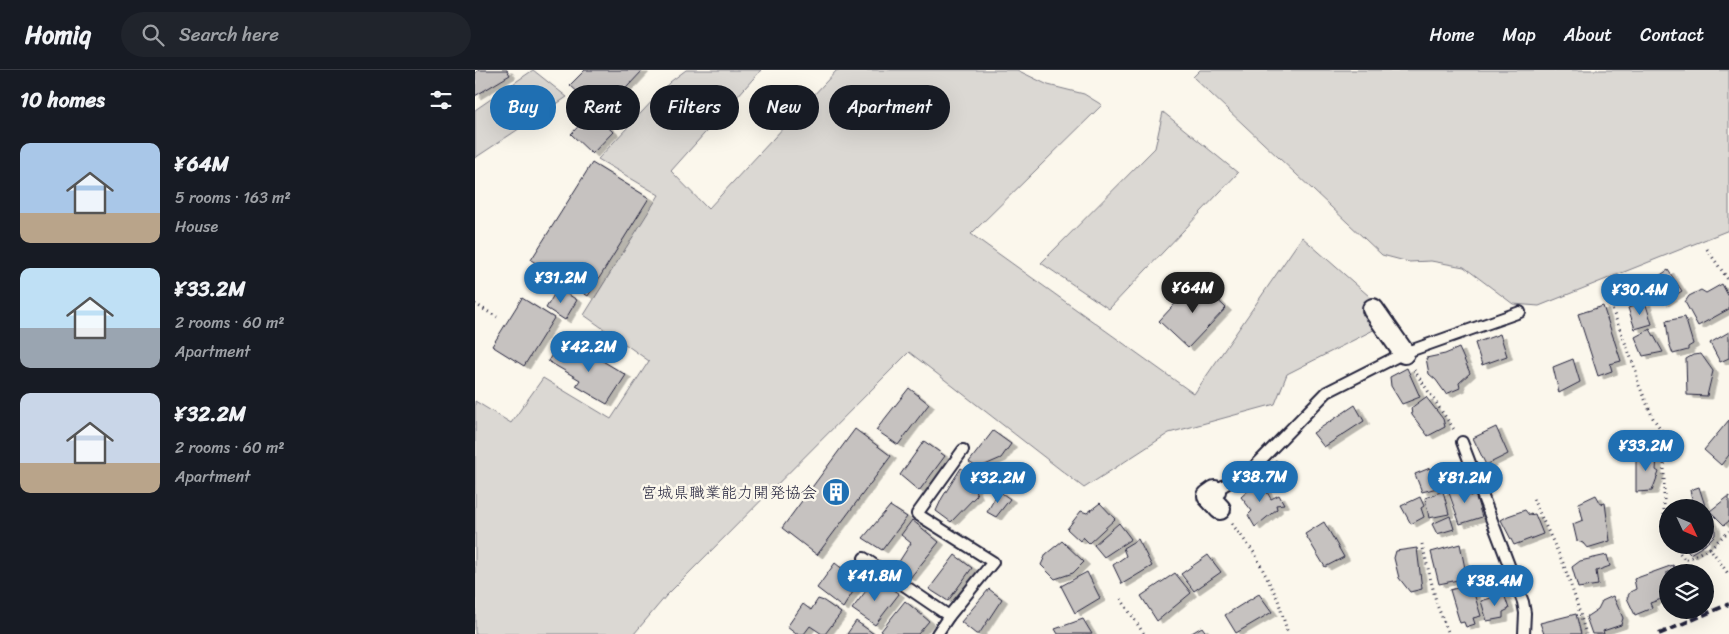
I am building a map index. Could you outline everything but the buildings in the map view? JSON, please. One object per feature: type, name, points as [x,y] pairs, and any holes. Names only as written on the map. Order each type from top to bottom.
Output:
[{"type":"street","points":[[1373,309],[1404,353]]},
{"type":"lane","points":[[1218,500],[1254,467],[1327,392],[1404,353],[1520,312]]},
{"type":"lane","points":[[1461,442],[1523,602],[1525,613],[1524,634]]},
{"type":"lane","points":[[937,634],[949,616],[993,562],[917,514],[963,450]]},
{"type":"lane","points":[[864,558],[949,616]]},
{"type":"path","points":[[1707,249],[1729,281]]},
{"type":"path","points":[[1607,296],[1636,371],[1638,383],[1653,418],[1664,434],[1664,499]]},
{"type":"path","points":[[475,304],[497,317]]},
{"type":"path","points":[[1404,353],[1421,383],[1445,414],[1461,442]]},
{"type":"path","points":[[1533,499],[1563,563],[1586,634]]},
{"type":"path","points":[[1218,500],[1255,554],[1278,600],[1288,634]]},
{"type":"path","points":[[1714,545],[1729,532]]},
{"type":"path","points":[[1422,544],[1437,605],[1449,634]]},
{"type":"path","points":[[1681,554],[1685,560],[1698,554]]},
{"type":"path","points":[[1714,554],[1729,575]]},
{"type":"path","points":[[1121,599],[1144,634]]},
{"type":"shaded area","points":[[533,70],[552,85],[511,85]]},
{"type":"shaded area","points":[[686,70],[761,70],[739,95],[739,85],[667,85]]},
{"type":"shaded area","points":[[837,70],[1017,70],[1048,85],[1084,94],[1102,105],[971,234],[1194,394],[1302,237],[1395,319],[1287,374],[1275,404],[1169,433],[1084,488],[909,352],[666,596],[634,634],[475,634],[475,401],[511,423],[543,378],[611,419],[649,361],[584,315],[659,195],[598,159],[625,130],[640,130],[640,114],[650,103],[650,130],[708,130],[671,171],[708,209],[781,130],[819,130],[819,89]]},
{"type":"shaded area","points":[[1200,70],[1729,70],[1729,230],[1539,306],[1513,304],[1464,267],[1431,261],[1409,262],[1382,255],[1193,77]]},
{"type":"shaded area","points":[[556,88],[566,96],[556,104]]},
{"type":"shaded area","points":[[490,100],[490,130],[517,130],[475,158],[475,110]]},
{"type":"shaded area","points":[[1163,112],[1238,173],[1109,309],[1041,263],[1155,148]]},
{"type":"railway","points":[[1659,634],[1729,604]]},
{"type":"place","name":"宮城県職業能力開発協会","points":[[836,492]]}]
